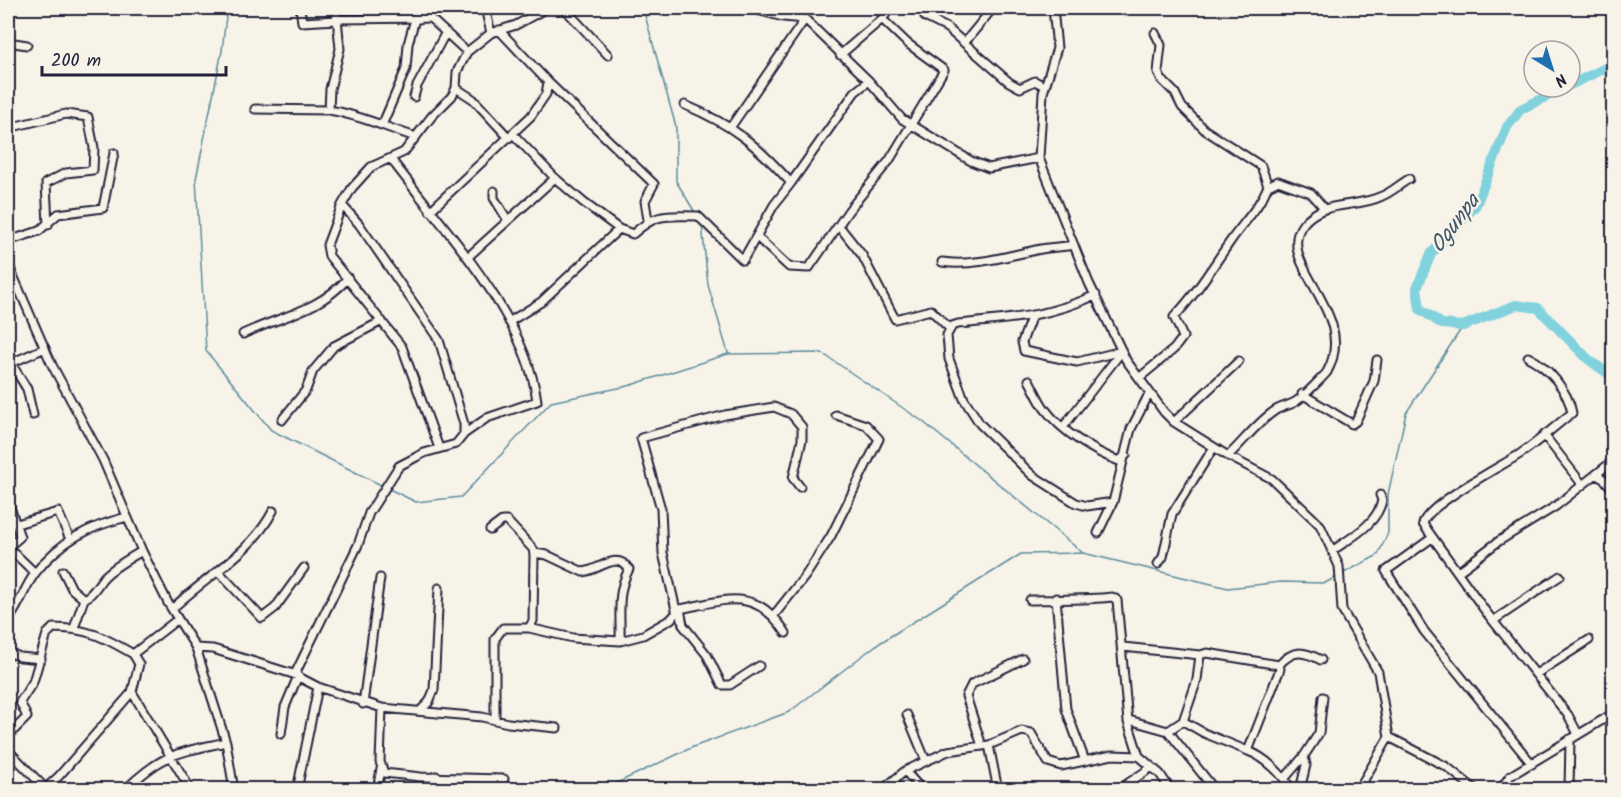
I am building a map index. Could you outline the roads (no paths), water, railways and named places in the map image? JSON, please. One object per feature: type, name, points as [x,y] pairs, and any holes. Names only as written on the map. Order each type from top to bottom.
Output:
[{"type":"street","points":[[300,8],[302,22],[430,18],[467,52]]},
{"type":"street","points":[[329,111],[330,89],[340,50],[336,8]]},
{"type":"street","points":[[383,123],[406,69],[408,44],[417,19],[417,8]]},
{"type":"street","points":[[485,8],[491,33]]},
{"type":"street","points":[[439,448],[402,347],[329,256],[327,245],[351,188],[371,167],[405,152],[456,88],[457,72],[467,52],[491,33],[516,25],[546,8]]},
{"type":"street","points":[[564,8],[608,55]]},
{"type":"street","points":[[750,8],[783,17],[805,19],[869,81],[911,126],[970,161],[989,168],[1040,158]]},
{"type":"street","points":[[840,55],[882,19],[890,10],[888,8]]},
{"type":"street","points":[[965,42],[993,8]]},
{"type":"street","points":[[1053,8],[1057,48],[1044,86],[1040,158],[1096,295],[1122,351],[1149,394],[1174,422],[1272,480],[1296,500],[1320,525],[1339,566],[1342,610],[1378,672],[1389,737],[1358,789]]},
{"type":"street","points":[[925,17],[947,28],[993,69],[1020,88],[1035,81],[1044,86]]},
{"type":"street","points":[[730,128],[805,19]]},
{"type":"street","points":[[758,238],[789,267],[807,269],[889,161],[944,70],[907,44],[882,19]]},
{"type":"street","points":[[499,30],[654,184],[645,201],[648,220]]},
{"type":"street","points":[[414,97],[417,86],[446,32]]},
{"type":"street","points":[[1139,378],[1174,349],[1183,336],[1174,317],[1193,297],[1242,225],[1261,204],[1268,186],[1261,166],[1206,130],[1182,107],[1175,93],[1161,79],[1158,72],[1161,45],[1155,33]]},
{"type":"street","points":[[8,42],[27,45]]},
{"type":"street","points":[[430,211],[531,116],[546,94],[548,81]]},
{"type":"street","points":[[456,88],[472,99],[555,178],[619,229],[633,234],[648,220],[659,216],[698,216],[743,260],[758,238],[774,205],[855,92],[869,81]]},
{"type":"street","points":[[686,105],[753,142],[791,183]]},
{"type":"street","points":[[255,109],[329,111],[383,123],[397,132],[416,137]]},
{"type":"street","points":[[8,128],[66,114],[87,117],[94,147],[93,170],[66,173],[46,183],[48,225]]},
{"type":"street","points":[[8,241],[39,231],[58,214],[103,208],[114,153]]},
{"type":"street","points":[[281,734],[285,707],[298,668],[346,570],[369,513],[399,466],[439,448],[456,444],[464,434],[487,418],[537,400],[533,371],[509,322],[468,257],[391,159]]},
{"type":"street","points":[[468,257],[507,219],[555,178]]},
{"type":"street","points":[[1228,456],[1274,411],[1299,400],[1302,394],[1327,371],[1332,362],[1335,340],[1332,320],[1306,273],[1296,246],[1302,225],[1324,208],[1382,197],[1409,179]]},
{"type":"street","points":[[1268,186],[1278,182],[1311,193],[1324,208]]},
{"type":"street","points":[[494,191],[494,198],[507,219]]},
{"type":"street","points":[[342,205],[360,224],[439,340],[464,424],[464,434]]},
{"type":"street","points":[[839,226],[862,255],[895,319],[931,310],[950,329]]},
{"type":"street","points":[[509,322],[542,302],[619,229]]},
{"type":"street","points":[[942,262],[969,262],[1015,257],[1041,249],[1074,245]]},
{"type":"street","points":[[8,264],[45,348],[103,460],[142,551],[172,609],[196,648],[226,742],[234,789]]},
{"type":"street","points":[[243,334],[319,304],[336,292],[348,278]]},
{"type":"street","points":[[1096,295],[1070,307],[1017,320],[958,324],[950,329],[947,335],[949,359],[964,399],[980,424],[1032,475],[1076,503],[1087,506],[1113,502]]},
{"type":"street","points":[[1032,315],[1022,342],[1024,351],[1077,362],[1122,351]]},
{"type":"street","points":[[282,420],[306,390],[314,371],[334,346],[382,321]]},
{"type":"street","points":[[33,415],[27,389],[9,364],[45,348]]},
{"type":"street","points":[[1064,426],[1122,351]]},
{"type":"street","points":[[1528,357],[1538,362],[1564,392],[1572,413]]},
{"type":"street","points":[[1302,394],[1352,424],[1356,421],[1374,381],[1378,370],[1377,360]]},
{"type":"street","points":[[1174,422],[1239,361]]},
{"type":"street","points":[[1029,380],[1045,410],[1064,426],[1106,456],[1119,461],[1126,455]]},
{"type":"street","points":[[1098,533],[1113,502],[1131,429],[1149,394]]},
{"type":"street","points":[[759,666],[730,685],[722,685],[707,655],[683,625],[663,553],[661,509],[641,438],[735,413],[774,406],[790,414],[802,427],[802,440],[793,478],[800,487]]},
{"type":"street","points":[[1572,413],[1544,435],[1582,484]]},
{"type":"street","points":[[1572,413],[1521,453],[1478,477],[1426,516],[1423,524],[1493,621],[1568,715],[1578,734]]},
{"type":"street","points":[[774,614],[806,575],[831,536],[879,439],[866,425],[836,415]]},
{"type":"street","points":[[1158,564],[1163,557],[1172,514],[1214,447]]},
{"type":"street","points":[[1458,572],[1499,541],[1556,506],[1582,484],[1597,476],[1614,460]]},
{"type":"street","points":[[1597,476],[1605,480],[1614,491]]},
{"type":"street","points":[[1332,551],[1377,514],[1382,501],[1380,495]]},
{"type":"street","points":[[8,501],[20,537],[8,547],[35,573]]},
{"type":"street","points":[[172,609],[218,572],[263,529],[273,511]]},
{"type":"street","points":[[17,524],[58,512],[70,539]]},
{"type":"street","points":[[8,620],[16,610],[35,573],[70,539],[85,529],[127,517]]},
{"type":"street","points":[[490,530],[507,520],[534,553],[535,613],[529,628]]},
{"type":"street","points":[[1432,538],[1386,571],[1424,631],[1532,764]]},
{"type":"street","points":[[74,628],[84,598],[93,593],[105,577],[119,565],[142,551]]},
{"type":"street","points":[[534,553],[547,555],[583,572],[613,560],[625,563],[629,569],[621,585],[618,604],[620,640]]},
{"type":"street","points":[[218,572],[262,618],[275,608],[304,567]]},
{"type":"street","points":[[63,571],[72,589],[84,598]]},
{"type":"street","points":[[1493,621],[1560,576]]},
{"type":"street","points":[[363,704],[380,578]]},
{"type":"street","points":[[421,710],[429,702],[434,690],[439,588]]},
{"type":"street","points":[[495,719],[495,639],[503,628],[529,628],[573,638],[620,640],[643,635],[670,619],[678,610],[742,598],[774,614],[786,633]]},
{"type":"street","points":[[1056,598],[1066,710],[1085,761]]},
{"type":"street","points":[[1030,600],[1115,598],[1123,647],[1124,692],[1129,720],[1139,756],[1145,763],[1152,766],[1166,783]]},
{"type":"street","points":[[133,654],[178,619]]},
{"type":"street","points":[[8,736],[27,717],[20,702],[33,682],[50,630],[74,628],[100,635],[133,654],[139,664],[132,692],[45,789],[8,750]]},
{"type":"street","points":[[1536,674],[1589,640]]},
{"type":"street","points":[[1123,647],[1200,655],[1207,653],[1279,665]]},
{"type":"street","points":[[196,648],[213,649],[295,675],[318,687],[363,704],[557,728]]},
{"type":"street","points":[[8,652],[20,657],[41,659]]},
{"type":"street","points":[[1248,751],[1280,669],[1279,665],[1288,654],[1296,652],[1305,652],[1321,660]]},
{"type":"street","points":[[1168,731],[1183,721],[1197,680],[1200,655]]},
{"type":"street","points":[[998,789],[986,746],[966,696],[972,684],[1023,659]]},
{"type":"street","points":[[297,789],[318,687]]},
{"type":"street","points":[[132,692],[190,789]]},
{"type":"street","points":[[1285,778],[1304,756],[1319,733],[1323,697]]},
{"type":"street","points":[[376,789],[381,769],[382,708]]},
{"type":"street","points":[[1500,789],[1510,776],[1614,713]]},
{"type":"street","points":[[907,716],[926,761]]},
{"type":"street","points":[[1129,720],[1168,731],[1215,789]]},
{"type":"street","points":[[1183,721],[1204,734],[1255,754],[1285,778],[1292,789]]},
{"type":"street","points":[[882,789],[906,771],[948,751],[986,746],[1022,731],[1031,733],[1048,762],[1061,766],[1112,755],[1139,756]]},
{"type":"street","points":[[1389,737],[1447,767],[1476,789]]},
{"type":"street","points":[[1569,789],[1570,739]]},
{"type":"street","points":[[125,789],[153,765],[169,755],[226,742]]},
{"type":"street","points":[[1300,789],[1306,765],[1304,756]]},
{"type":"street","points":[[1118,789],[1152,766]]},
{"type":"street","points":[[381,769],[389,774],[504,779]]},
{"type":"street","points":[[906,771],[922,789]]},
{"type":"street","points":[[436,776],[439,789]]},
{"type":"waterway","points":[[227,8],[222,51],[196,179],[206,351],[271,430],[383,486]]},
{"type":"waterway","points":[[643,8],[676,127],[676,181],[696,214]]},
{"type":"waterway","name":"Ogunpa","points":[[1582,79],[1614,64]]},
{"type":"waterway","name":"Ogunpa","points":[[1541,99],[1521,109],[1507,127],[1476,205],[1431,254],[1417,288],[1420,309],[1442,324],[1463,326],[1516,305],[1538,308],[1588,359],[1614,378]]},
{"type":"waterway","points":[[702,224],[708,285],[728,353]]},
{"type":"waterway","points":[[1342,574],[1378,555],[1388,533],[1388,494],[1406,413],[1463,326]]},
{"type":"waterway","points":[[387,488],[416,502],[461,497],[551,402],[628,386],[728,354],[822,353],[922,421],[1083,553]]},
{"type":"waterway","points":[[602,790],[693,747],[789,712],[875,646],[1021,554],[1083,553],[1228,588],[1281,582],[1325,583],[1338,576]]}]
